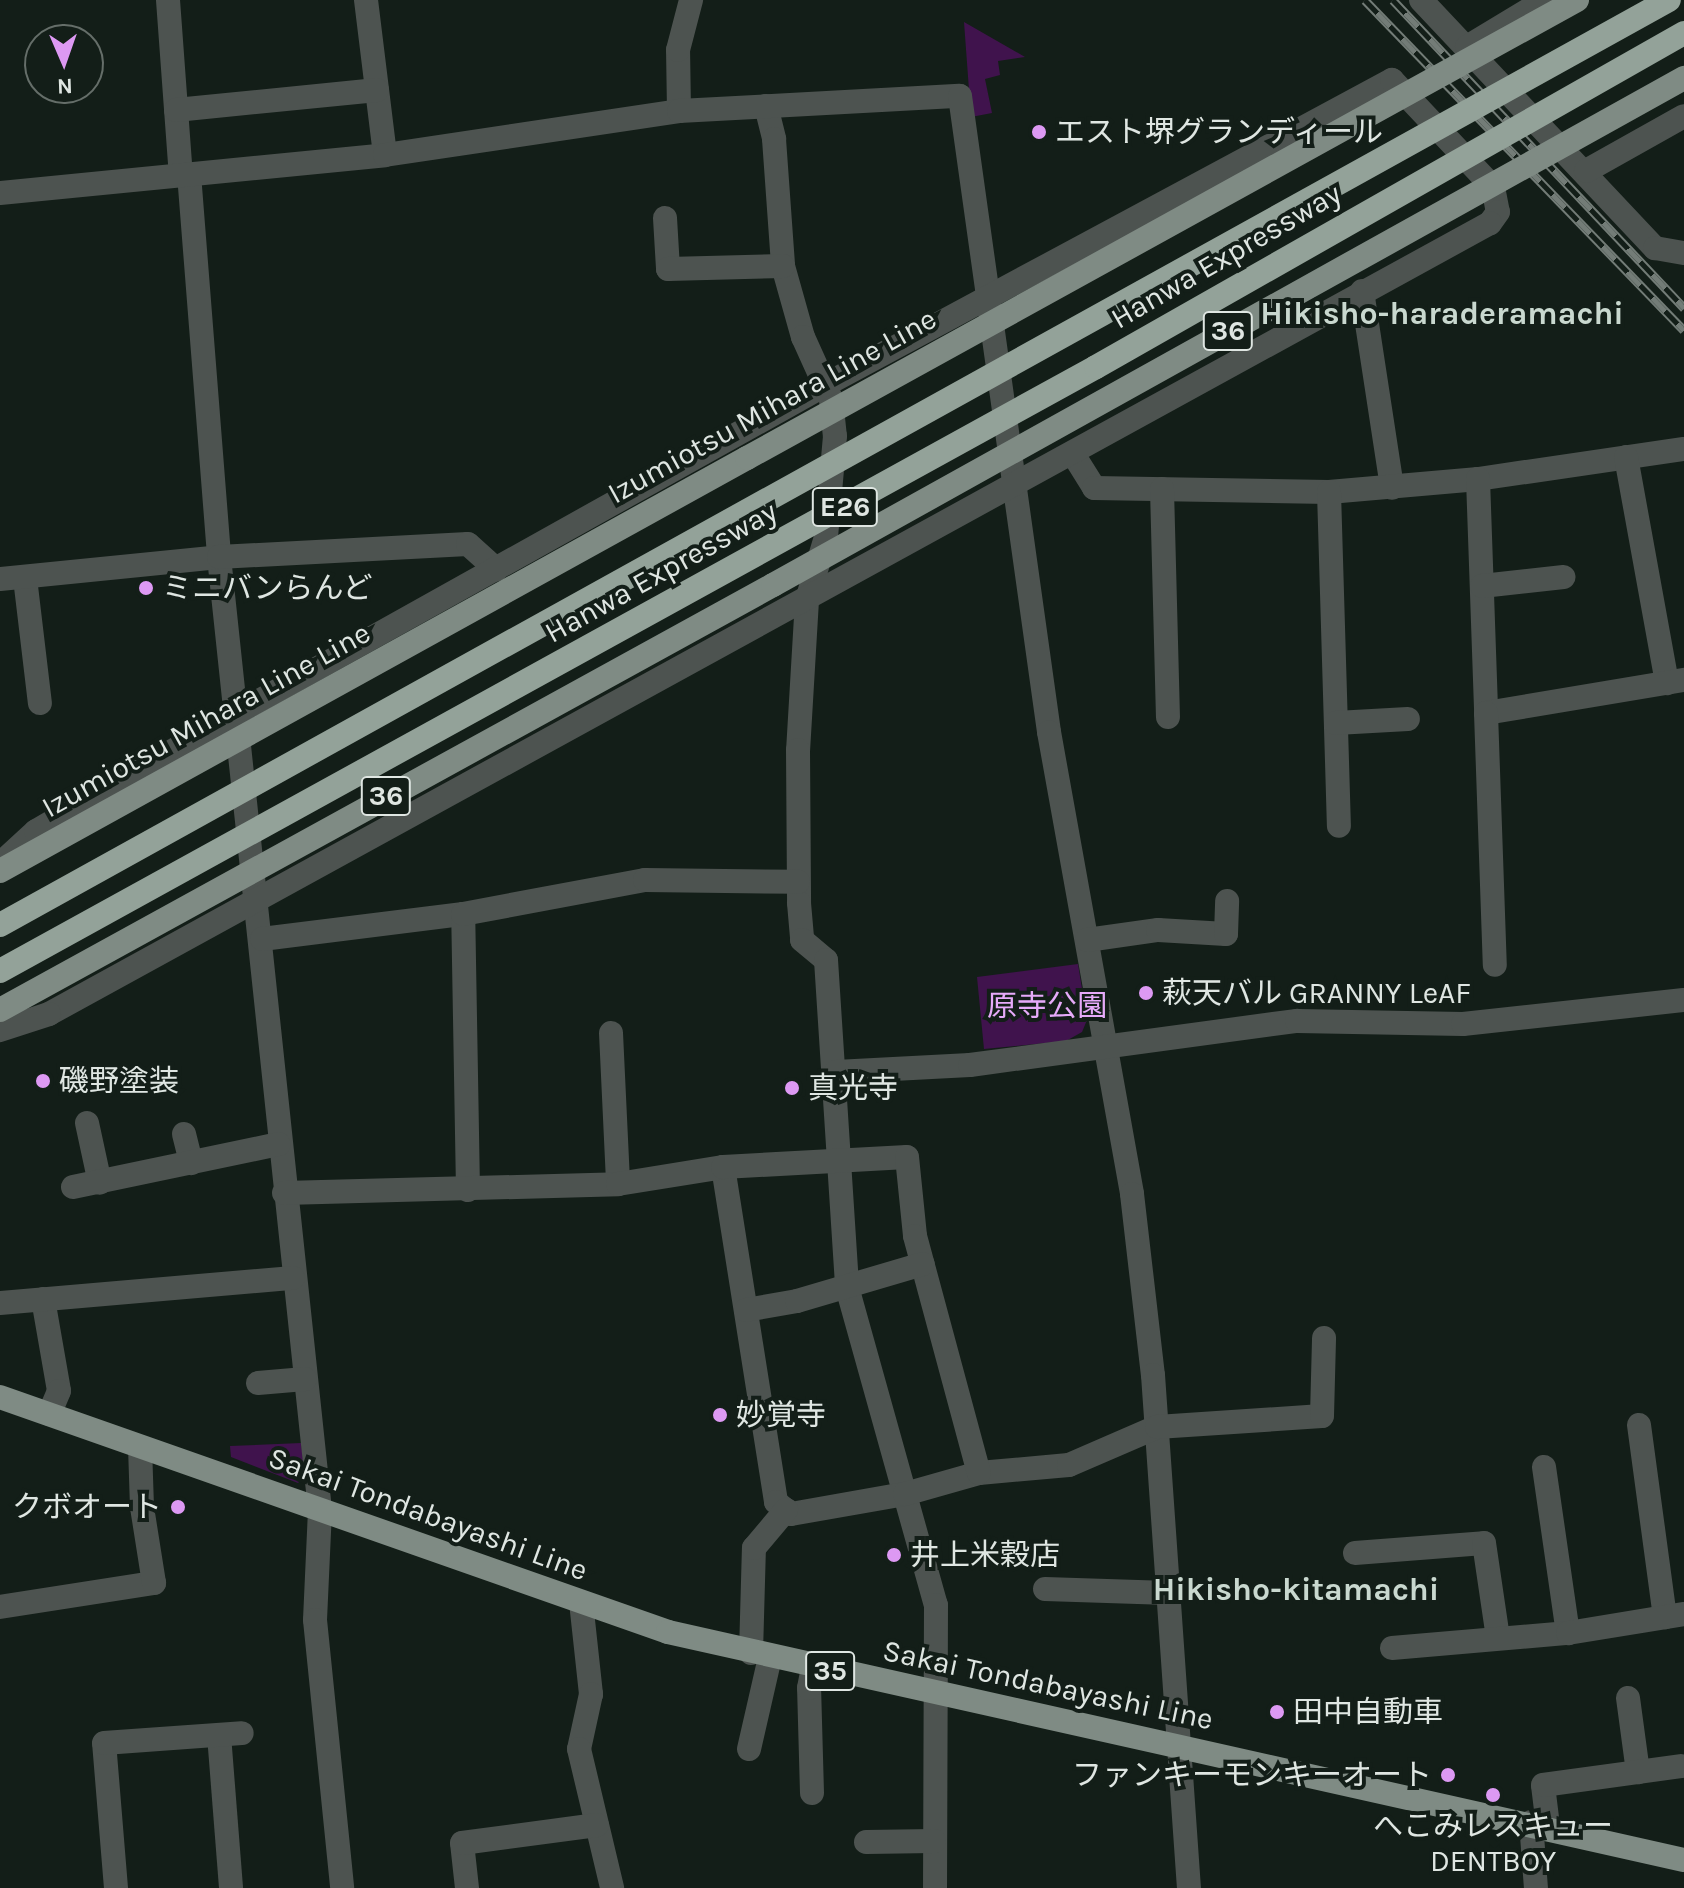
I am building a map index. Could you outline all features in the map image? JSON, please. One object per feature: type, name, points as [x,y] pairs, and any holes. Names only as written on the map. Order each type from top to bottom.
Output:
[{"type":"highway","name":"Hanwa Expressway","points":[[0,925],[1669,0]]},
{"type":"highway","name":"Hanwa Expressway","points":[[0,971],[1069,382],[1684,33]]},
{"type":"main road","name":"Izumiotsu Mihara Line Line","points":[[0,871],[1577,0]]},
{"type":"main road","name":"36","points":[[0,1010],[255,867],[773,585],[1684,78]]},
{"type":"main road","name":"Sakai Tondabayashi Line","points":[[0,1397],[581,1602],[760,1655],[1540,1824],[1684,1860]]},
{"type":"street","points":[[168,0],[219,557],[242,737],[279,1144],[320,1510],[315,1620],[342,1888]]},
{"type":"street","points":[[366,0],[385,155]]},
{"type":"street","points":[[679,111],[678,50],[691,0]]},
{"type":"street","points":[[1421,0],[1586,171],[1655,248],[1684,253]]},
{"type":"street","points":[[1467,47],[1545,0]]},
{"type":"street","points":[[0,864],[36,831],[239,712],[825,385],[1392,80],[1493,187],[1498,212],[1490,223],[49,1014],[0,1030]]},
{"type":"street","points":[[176,110],[377,90]]},
{"type":"street","points":[[0,193],[385,155],[679,111],[960,96],[991,295],[1012,486],[1048,726],[1132,1194],[1157,1427],[1189,1888]]},
{"type":"street","points":[[766,106],[774,139],[783,266],[803,337],[825,385],[835,436],[826,537],[807,600],[798,750],[798,882],[802,940],[826,960],[836,1072],[847,1287],[936,1605],[933,1694],[935,1888]]},
{"type":"street","points":[[1586,171],[1684,116]]},
{"type":"street","points":[[665,218],[668,269],[783,266]]},
{"type":"street","points":[[1362,291],[1392,488]]},
{"type":"street","points":[[1073,454],[1094,488],[1329,492],[1478,479],[1684,449]]},
{"type":"street","points":[[1486,713],[1675,682],[1626,457]]},
{"type":"street","points":[[1478,479],[1495,965]]},
{"type":"street","points":[[1162,489],[1168,717]]},
{"type":"street","points":[[1329,492],[1339,826]]},
{"type":"street","points":[[0,579],[219,557],[468,544],[496,569]]},
{"type":"street","points":[[1482,586],[1564,577]]},
{"type":"street","points":[[25,578],[40,703]]},
{"type":"street","points":[[1336,723],[1408,719]]},
{"type":"street","points":[[262,939],[463,914],[645,880],[798,882]]},
{"type":"street","points":[[1087,940],[1158,930],[1226,934],[1227,901]]},
{"type":"street","points":[[463,914],[468,1190]]},
{"type":"street","points":[[836,1072],[970,1065],[1297,1021],[1463,1024],[1684,1000]]},
{"type":"street","points":[[611,1033],[618,1184]]},
{"type":"street","points":[[87,1123],[100,1183]]},
{"type":"street","points":[[184,1134],[191,1163]]},
{"type":"street","points":[[73,1187],[279,1144]]},
{"type":"street","points":[[284,1193],[618,1184],[723,1167],[838,1158],[907,1157],[923,1264],[979,1473]]},
{"type":"street","points":[[723,1167],[776,1502],[791,1514],[905,1494],[979,1473],[1069,1465],[1157,1427],[1322,1416],[1324,1338]]},
{"type":"street","points":[[746,1310],[847,1287],[923,1264]]},
{"type":"street","points":[[0,1303],[293,1278]]},
{"type":"street","points":[[43,1299],[59,1391],[49,1414]]},
{"type":"street","points":[[258,1383],[305,1379]]},
{"type":"street","points":[[1392,1648],[1568,1633],[1675,1616],[1639,1425]]},
{"type":"street","points":[[0,1607],[154,1583],[142,1507],[140,1447]]},
{"type":"street","points":[[1544,1467],[1568,1633]]},
{"type":"street","points":[[749,1749],[760,1655],[754,1548],[786,1510]]},
{"type":"street","points":[[1355,1553],[1484,1543],[1498,1638]]},
{"type":"street","points":[[1045,1589],[1169,1593]]},
{"type":"street","points":[[581,1602],[591,1694],[579,1749],[612,1888]]},
{"type":"street","points":[[812,1793],[809,1688],[813,1667]]},
{"type":"street","points":[[1628,1698],[1638,1772]]},
{"type":"street","points":[[116,1888],[104,1743],[230,1734],[231,1888]]},
{"type":"street","points":[[1536,1888],[1543,1785],[1681,1766]]},
{"type":"street","points":[[467,1888],[462,1843],[597,1825]]},
{"type":"street","points":[[866,1842],[934,1841]]},
{"type":"green space","points":[[964,22],[1025,57],[998,61],[1000,75],[985,79],[992,113],[971,117]]},
{"type":"green space","name":"原寺公園","points":[[1078,964],[1087,1020],[1082,1032],[1066,1041],[984,1049],[977,977]]},
{"type":"green space","points":[[301,1443],[305,1476],[298,1483],[231,1457],[230,1446]]},
{"type":"railway","points":[[1365,0],[1684,330]]},
{"type":"railway","points":[[1393,0],[1684,308]]},
{"type":"place","name":"エスト堺グランディール","points":[[1039,132]]},
{"type":"place","name":"ミニバンらんど","points":[[146,588]]},
{"type":"place","name":"萩天バル GRANNY LeAF","points":[[1146,993]]},
{"type":"place","name":"磯野塗装","points":[[43,1081]]},
{"type":"place","name":"真光寺","points":[[792,1088]]},
{"type":"place","name":"妙覚寺","points":[[720,1415]]},
{"type":"place","name":"クボオート","points":[[178,1507]]},
{"type":"place","name":"井上米穀店","points":[[894,1555]]},
{"type":"place","name":"田中自動車","points":[[1277,1712]]},
{"type":"place","name":"ファンキーモンキーオート","points":[[1448,1775]]},
{"type":"place","name":"へこみレスキュー DENTBOY","points":[[1493,1795]]},
{"type":"district","name":"Hikisho-haraderamachi","points":[[1442,314]]},
{"type":"district","name":"Hikisho-kitamachi","points":[[1296,1590]]}]
